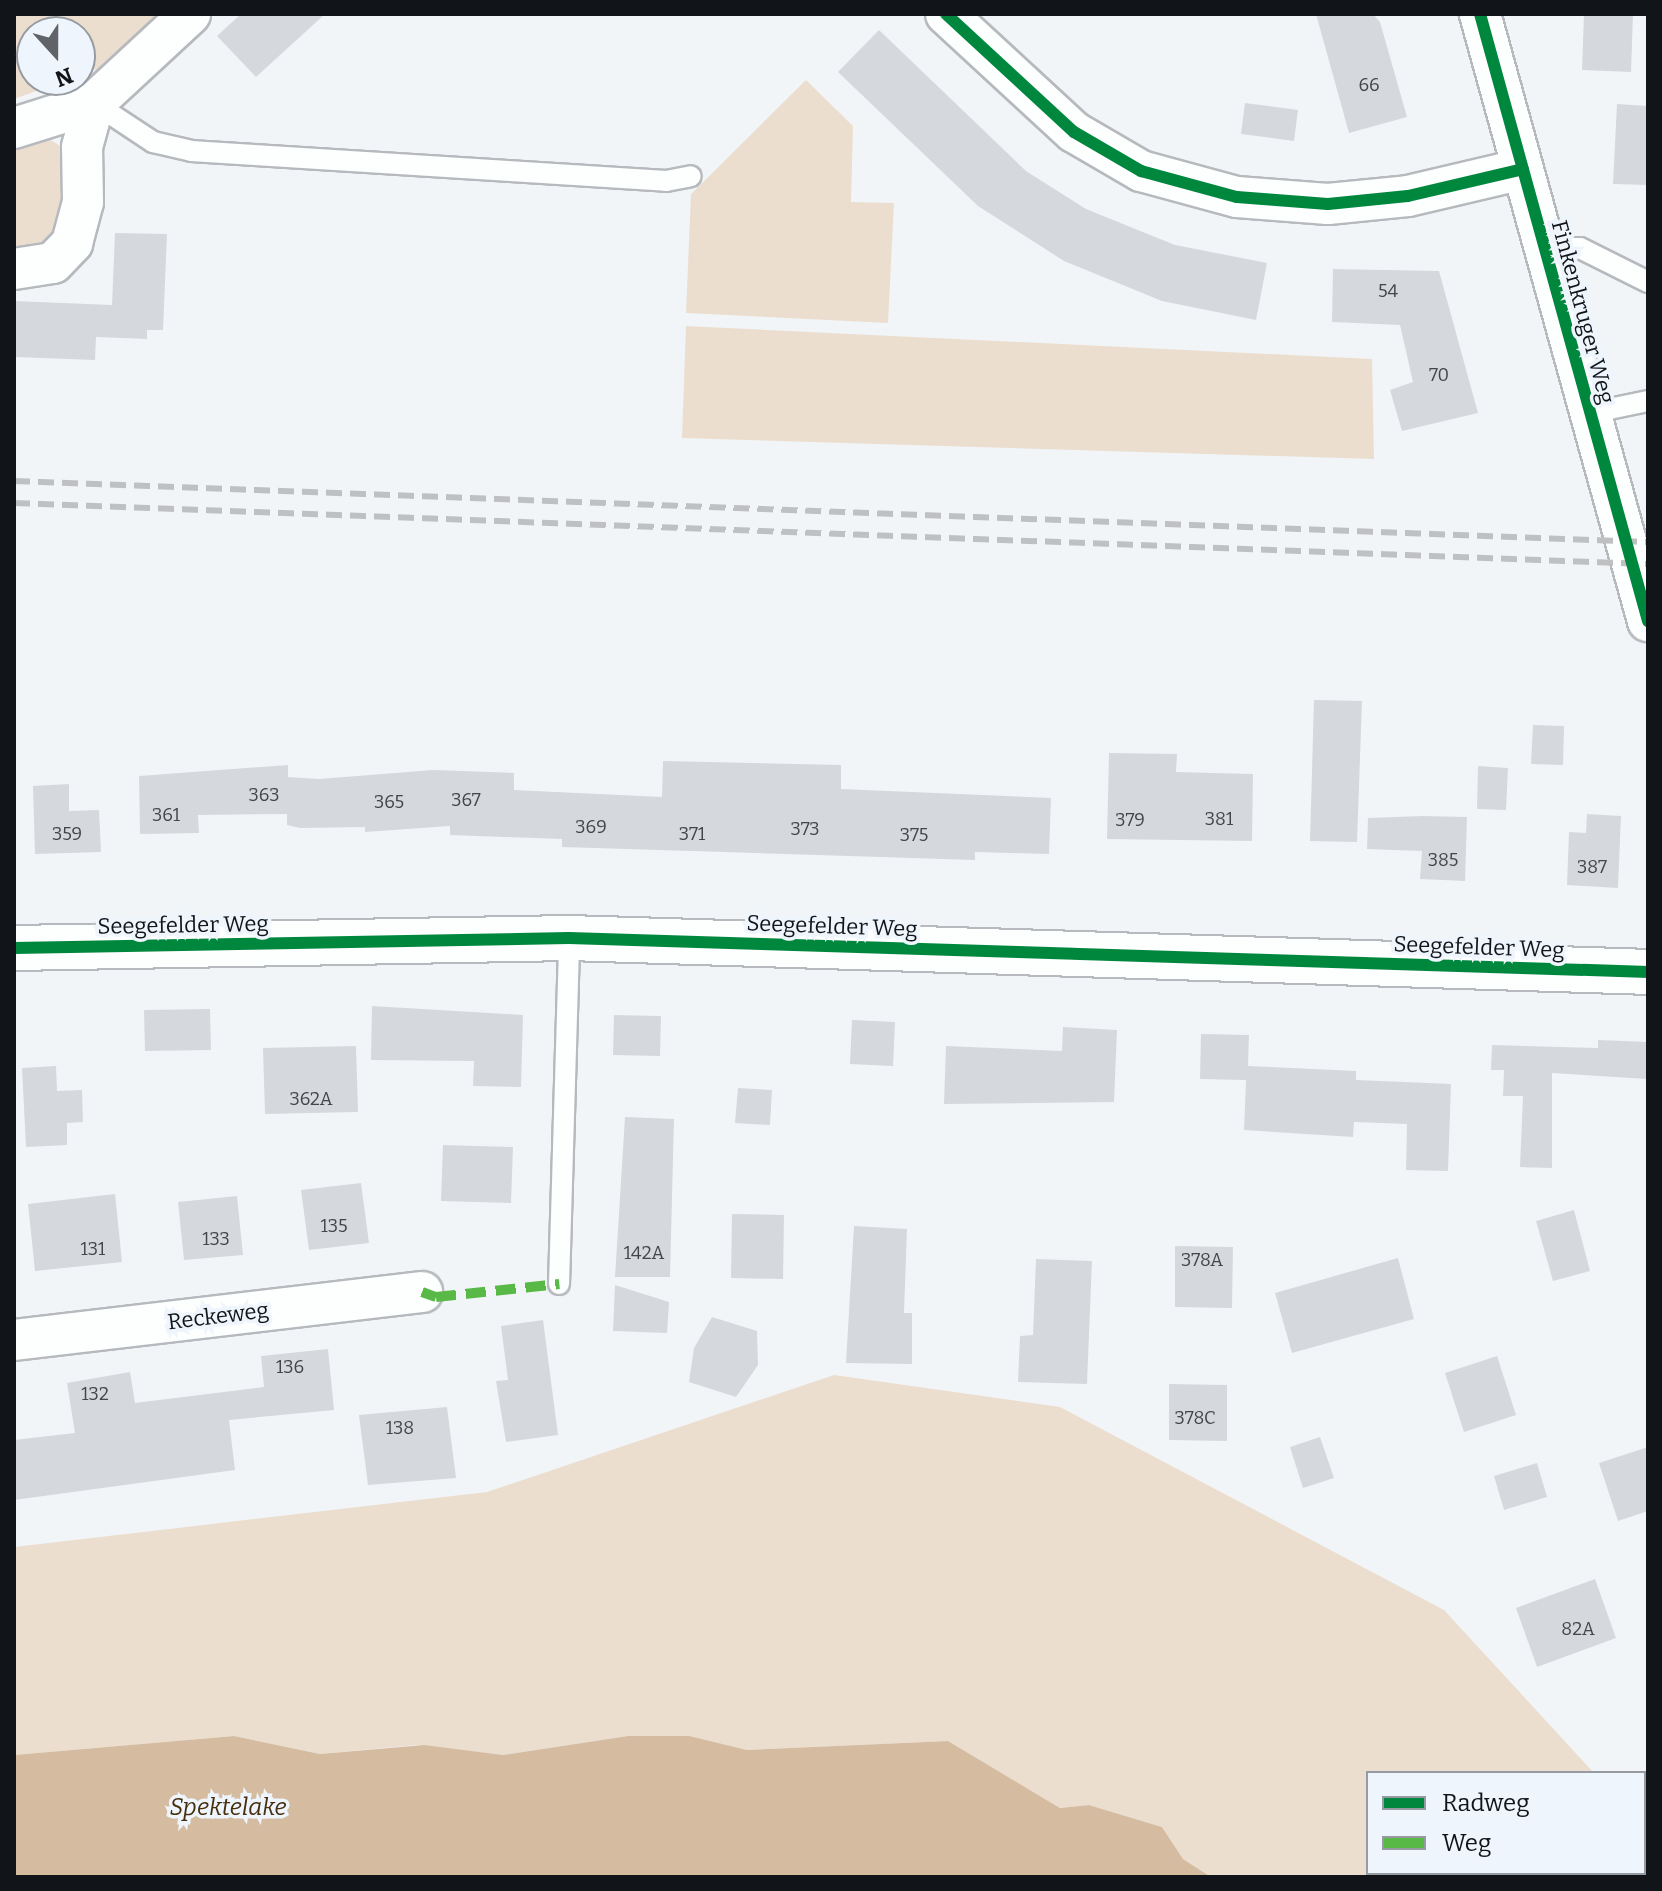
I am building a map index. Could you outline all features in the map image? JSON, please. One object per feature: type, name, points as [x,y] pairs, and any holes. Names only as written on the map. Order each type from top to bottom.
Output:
[{"type":"street","points":[[14,128],[94,103],[190,14]]},
{"type":"street","points":[[946,14],[1074,132],[1141,171],[1223,193],[1328,204],[1408,196],[1523,169]]},
{"type":"street","name":"Finkenkruger Weg","points":[[1480,14],[1648,621]]},
{"type":"street","points":[[14,269],[53,263],[72,243],[83,202],[82,147],[94,103]]},
{"type":"street","name":"Seegefelder Weg","points":[[14,948],[569,938],[1648,972]]},
{"type":"street","name":"Reckeweg","points":[[14,1340],[422,1292]]},
{"type":"lane","points":[[94,103],[153,142],[191,151],[653,180],[691,176]]},
{"type":"lane","points":[[1544,248],[1580,248],[1648,282]]},
{"type":"lane","points":[[1590,413],[1648,401]]},
{"type":"lane","points":[[559,1284],[569,938]]},
{"type":"shaded area","points":[[14,14],[167,14],[117,62],[96,69],[96,16],[16,16],[16,96],[22,96],[14,99]]},
{"type":"shaded area","points":[[806,80],[853,126],[851,202],[894,203],[888,323],[686,313],[691,194]]},
{"type":"shaded area","points":[[42,134],[63,148],[67,237],[14,255],[14,136]]},
{"type":"shaded area","points":[[686,326],[1372,359],[1374,459],[682,438]]},
{"type":"shaded area","points":[[834,1375],[1060,1407],[1444,1610],[1592,1771],[1366,1771],[1366,1875],[1646,1875],[1646,1852],[1648,1877],[1211,1877],[1183,1859],[1162,1827],[1089,1805],[1060,1808],[948,1741],[747,1750],[689,1737],[628,1736],[503,1755],[416,1745],[320,1754],[234,1736],[14,1755],[14,1547],[487,1492]]},
{"type":"water","name":"Spektelake","points":[[234,1736],[320,1754],[424,1745],[503,1755],[628,1736],[689,1736],[747,1750],[948,1741],[1060,1808],[1089,1805],[1162,1827],[1183,1859],[1211,1877],[14,1877],[14,1755]]},
{"type":"building","points":[[241,14],[325,14],[256,77],[217,36]]},
{"type":"building","points":[[1316,14],[1373,14],[1380,22],[1407,117],[1349,133]]},
{"type":"building","points":[[1584,14],[1633,14],[1631,72],[1582,70]]},
{"type":"building","points":[[879,30],[1026,171],[1086,209],[1175,245],[1267,263],[1256,320],[1162,301],[1064,261],[978,206],[838,72]]},
{"type":"building","points":[[1245,103],[1298,110],[1294,141],[1241,134]]},
{"type":"building","points":[[1617,104],[1648,106],[1648,185],[1613,184]]},
{"type":"building","points":[[115,233],[167,234],[163,330],[147,330],[147,339],[96,337],[95,360],[14,357],[14,301],[112,305]]},
{"type":"building","points":[[1333,269],[1439,271],[1478,413],[1402,431],[1390,390],[1413,382],[1400,325],[1332,322]]},
{"type":"building","points":[[1314,700],[1362,701],[1357,842],[1310,841]]},
{"type":"building","points":[[1533,725],[1564,726],[1563,765],[1531,764]]},
{"type":"building","points":[[1109,753],[1177,754],[1176,772],[1253,774],[1252,841],[1107,839]]},
{"type":"building","points":[[663,761],[841,765],[841,789],[1051,798],[1049,854],[975,852],[975,860],[562,847],[562,839],[450,835],[450,826],[365,832],[365,827],[300,828],[287,825],[287,814],[198,815],[199,833],[140,834],[139,776],[288,765],[288,777],[319,779],[433,770],[514,773],[514,790],[662,797]]},
{"type":"building","points":[[1478,766],[1508,768],[1506,810],[1477,809]]},
{"type":"building","points":[[69,784],[69,811],[99,810],[101,852],[35,854],[33,786]]},
{"type":"building","points":[[1587,814],[1621,816],[1618,888],[1567,885],[1569,832],[1586,833]]},
{"type":"building","points":[[1467,817],[1465,881],[1420,879],[1422,851],[1367,849],[1368,818]]},
{"type":"building","points":[[372,1006],[523,1015],[521,1087],[473,1086],[474,1061],[371,1060]]},
{"type":"building","points":[[210,1009],[211,1050],[145,1051],[144,1010]]},
{"type":"building","points":[[614,1015],[661,1016],[660,1056],[613,1055]]},
{"type":"building","points":[[852,1020],[895,1022],[893,1066],[850,1064]]},
{"type":"building","points":[[1063,1027],[1117,1030],[1114,1102],[944,1104],[946,1046],[1062,1051]]},
{"type":"building","points":[[1201,1034],[1249,1035],[1248,1066],[1356,1071],[1356,1080],[1451,1084],[1448,1171],[1406,1170],[1407,1124],[1354,1122],[1353,1137],[1244,1130],[1246,1080],[1200,1079]]},
{"type":"building","points":[[1598,1040],[1648,1042],[1647,1079],[1552,1073],[1552,1168],[1520,1167],[1523,1096],[1503,1096],[1504,1070],[1491,1070],[1492,1045],[1598,1048]]},
{"type":"building","points":[[356,1046],[358,1112],[265,1114],[263,1048]]},
{"type":"building","points":[[56,1066],[57,1091],[82,1090],[83,1122],[67,1123],[67,1145],[26,1147],[22,1068]]},
{"type":"building","points":[[738,1088],[772,1090],[770,1125],[735,1123]]},
{"type":"building","points":[[625,1117],[674,1119],[670,1277],[615,1277]]},
{"type":"building","points":[[443,1145],[513,1147],[511,1203],[441,1201]]},
{"type":"building","points":[[361,1183],[369,1243],[309,1250],[301,1190]]},
{"type":"building","points":[[115,1194],[122,1262],[35,1271],[28,1204]]},
{"type":"building","points":[[237,1196],[243,1255],[184,1260],[178,1202]]},
{"type":"building","points":[[1574,1210],[1590,1271],[1553,1281],[1536,1221]]},
{"type":"building","points":[[732,1214],[784,1215],[783,1279],[731,1278]]},
{"type":"building","points":[[854,1226],[907,1229],[904,1313],[912,1313],[912,1364],[846,1363]]},
{"type":"building","points":[[1175,1246],[1233,1247],[1232,1308],[1175,1307]]},
{"type":"building","points":[[1398,1258],[1414,1319],[1292,1353],[1275,1293]]},
{"type":"building","points":[[1036,1259],[1092,1261],[1087,1384],[1018,1382],[1020,1336],[1033,1335]]},
{"type":"building","points":[[615,1285],[669,1302],[667,1333],[613,1331]]},
{"type":"building","points":[[712,1317],[757,1331],[758,1365],[736,1397],[689,1382],[694,1348]]},
{"type":"building","points":[[543,1320],[558,1435],[506,1442],[496,1381],[508,1380],[501,1326]]},
{"type":"building","points":[[328,1349],[334,1410],[229,1420],[235,1470],[14,1500],[14,1440],[75,1433],[67,1383],[130,1372],[135,1403],[264,1387],[261,1356]]},
{"type":"building","points":[[1497,1356],[1516,1415],[1464,1432],[1445,1373]]},
{"type":"building","points":[[1169,1384],[1227,1385],[1227,1441],[1169,1440]]},
{"type":"building","points":[[447,1407],[456,1478],[368,1485],[359,1415]]},
{"type":"building","points":[[1320,1437],[1334,1478],[1303,1488],[1290,1447]]},
{"type":"building","points":[[1648,1447],[1648,1511],[1618,1521],[1599,1463]]},
{"type":"building","points":[[1537,1463],[1547,1497],[1504,1510],[1494,1476]]},
{"type":"building","points":[[1595,1579],[1616,1638],[1537,1667],[1516,1608]]},
{"type":"railway","points":[[14,481],[1648,542]]},
{"type":"railway","points":[[14,503],[1648,564]]},
{"type":"marked path","points":[[422,1292],[436,1297],[559,1284]]},
{"type":"cycle path","points":[[946,14],[1074,132],[1141,171],[1237,197],[1328,204],[1408,196],[1523,169]]},
{"type":"cycle path","points":[[1480,14],[1648,621]]},
{"type":"cycle path","points":[[14,948],[569,938],[1648,972]]}]
